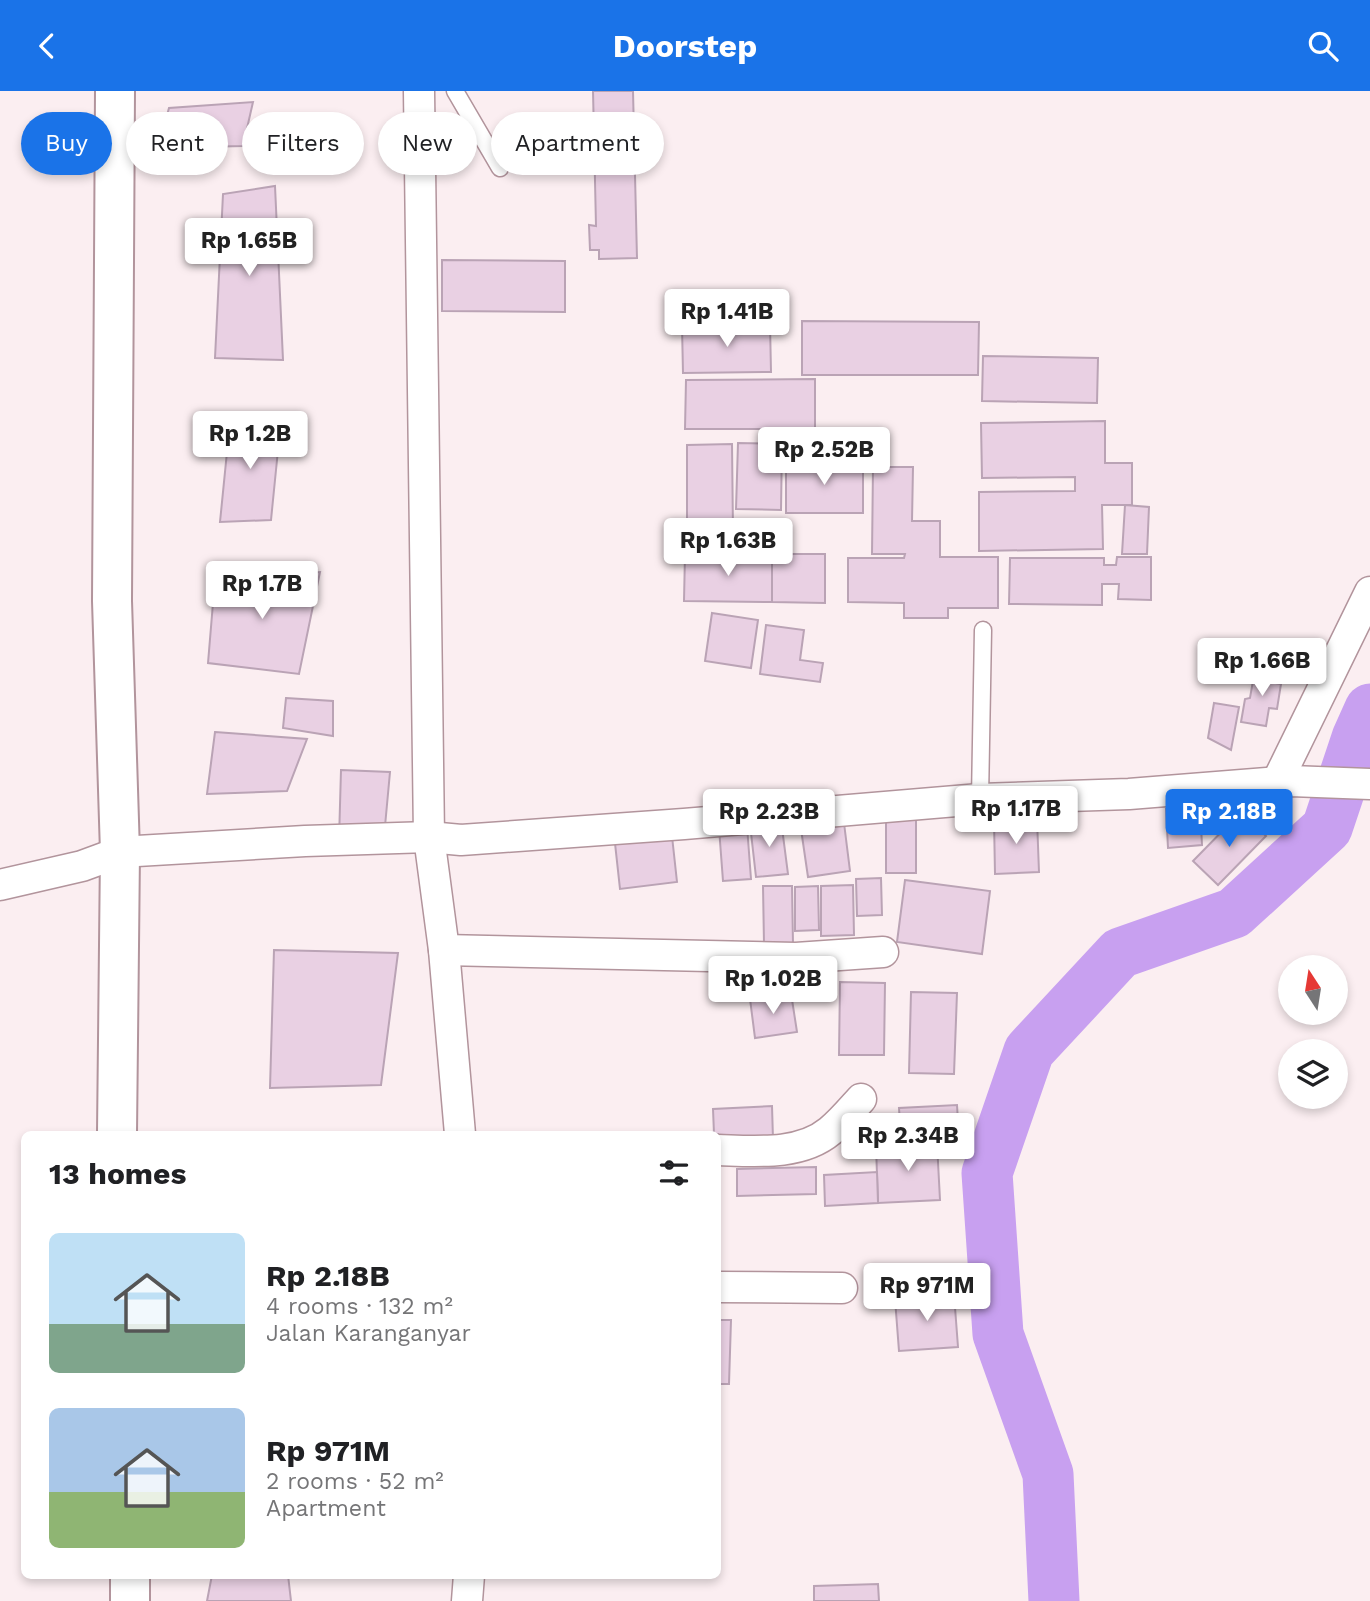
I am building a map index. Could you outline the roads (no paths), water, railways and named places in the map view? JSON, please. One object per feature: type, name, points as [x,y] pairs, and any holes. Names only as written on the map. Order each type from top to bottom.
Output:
[{"type":"main road","points":[[115,91],[112,601],[120,852],[117,1131]]},
{"type":"main road","points":[[130,1579],[131,1601]]},
{"type":"street","points":[[419,91],[429,837],[444,950],[460,1131]]},
{"type":"street","points":[[1284,781],[1370,592]]},
{"type":"street","points":[[0,885],[82,866],[120,852],[305,841],[429,837],[461,840],[980,799],[1129,794],[1284,781],[1368,784]]},
{"type":"street","points":[[444,950],[796,958],[883,953]]},
{"type":"street","points":[[721,1150],[763,1151],[810,1143],[830,1132],[861,1099]]},
{"type":"street","points":[[721,1287],[842,1288]]},
{"type":"street","points":[[467,1601],[469,1579]]},
{"type":"lane","points":[[456,91],[491,152]]},
{"type":"lane","points":[[980,799],[983,630]]},
{"type":"waterway","points":[[1054,1601],[1048,1474],[998,1334],[987,1173],[1029,1051],[1120,953],[1234,913],[1327,828],[1357,738],[1370,709]]}]
